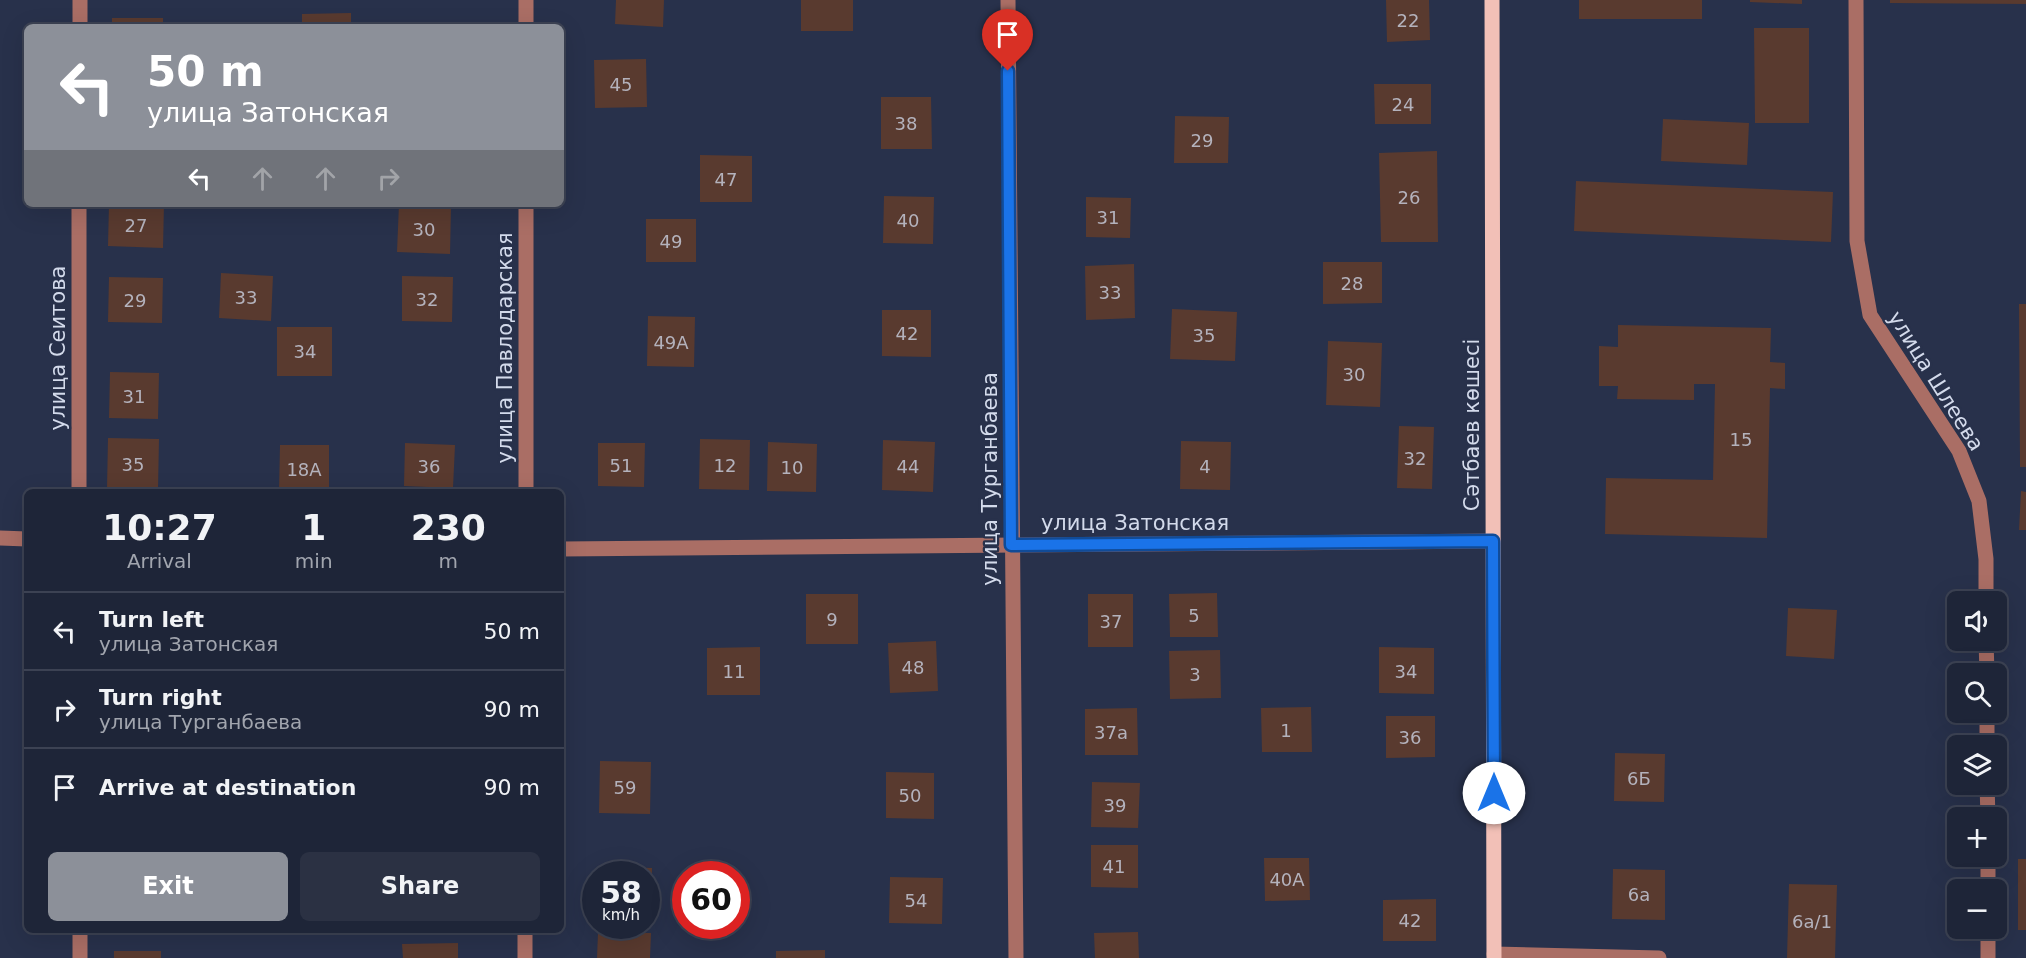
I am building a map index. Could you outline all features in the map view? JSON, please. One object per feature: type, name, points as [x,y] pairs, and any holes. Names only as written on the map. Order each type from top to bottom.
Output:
[{"type":"main road","name":"Сәтбаев көшесі","points":[[1492,0],[1494,956]]},
{"type":"street","points":[[80,0],[80,24]]},
{"type":"street","points":[[526,0],[526,24]]},
{"type":"street","name":"улица Турганбаева","points":[[1008,0],[1016,958]]},
{"type":"street","name":"улица Шлеева","points":[[1856,0],[1857,241],[1870,315],[1959,451],[1979,501],[1986,559],[1986,591]]},
{"type":"street","name":"улица Сеитова","points":[[79,489],[80,207]]},
{"type":"street","name":"улица Павлодарская","points":[[526,207],[526,489]]},
{"type":"street","points":[[0,538],[24,539]]},
{"type":"street","name":"улица Затонская","points":[[564,549],[1493,541]]},
{"type":"street","points":[[80,933],[80,958]]},
{"type":"street","points":[[525,933],[525,958]]},
{"type":"street","points":[[1988,939],[1988,958]]},
{"type":"street","points":[[1494,956],[1659,958]]},
{"type":"building","points":[[616,0],[664,0],[663,27],[615,24]]},
{"type":"building","points":[[801,0],[853,0],[853,31],[801,31]]},
{"type":"building","points":[[1386,0],[1429,0],[1430,40],[1387,42]]},
{"type":"building","points":[[1579,0],[1702,0],[1702,19],[1579,19]]},
{"type":"building","points":[[1750,0],[1802,0],[1802,4],[1750,2]]},
{"type":"building","points":[[1890,0],[2026,0],[2026,4],[1890,3]]},
{"type":"building","points":[[351,13],[351,24],[302,24],[302,14]]},
{"type":"building","points":[[112,18],[163,18],[163,24],[112,24]]},
{"type":"building","points":[[1754,28],[1809,28],[1809,123],[1755,123]]},
{"type":"building","points":[[646,59],[647,107],[595,108],[594,60]]},
{"type":"building","points":[[1374,84],[1431,84],[1431,124],[1375,124]]},
{"type":"building","points":[[881,97],[931,97],[932,149],[881,149]]},
{"type":"building","points":[[1175,116],[1229,117],[1228,163],[1174,163]]},
{"type":"building","points":[[1663,119],[1749,123],[1747,165],[1661,161]]},
{"type":"building","points":[[1437,151],[1438,242],[1381,242],[1379,153]]},
{"type":"building","points":[[700,155],[752,156],[752,202],[700,202]]},
{"type":"building","points":[[1576,181],[1833,192],[1831,242],[1574,231]]},
{"type":"building","points":[[884,196],[934,197],[933,244],[883,243]]},
{"type":"building","points":[[1086,197],[1131,198],[1130,238],[1086,237]]},
{"type":"building","points":[[109,207],[164,207],[163,248],[108,246]]},
{"type":"building","points":[[399,207],[451,207],[450,254],[397,252]]},
{"type":"building","points":[[646,219],[696,219],[696,262],[646,262]]},
{"type":"building","points":[[1323,262],[1382,262],[1382,303],[1323,304]]},
{"type":"building","points":[[1134,264],[1135,318],[1086,320],[1085,266]]},
{"type":"building","points":[[221,273],[273,276],[271,321],[219,318]]},
{"type":"building","points":[[402,276],[453,277],[452,322],[402,321]]},
{"type":"building","points":[[109,277],[163,278],[162,323],[108,322]]},
{"type":"building","points":[[2019,304],[2026,304],[2026,467],[2020,467]]},
{"type":"building","points":[[1172,309],[1237,312],[1235,361],[1170,359]]},
{"type":"building","points":[[882,310],[931,310],[931,357],[882,356]]},
{"type":"building","points":[[648,316],[695,317],[694,367],[647,366]]},
{"type":"building","points":[[1618,325],[1771,328],[1770,362],[1785,363],[1785,389],[1770,388],[1767,538],[1605,534],[1606,478],[1713,480],[1715,384],[1694,384],[1694,400],[1617,399],[1618,386],[1599,386],[1599,346],[1618,347]]},
{"type":"building","points":[[277,327],[332,327],[332,376],[277,376]]},
{"type":"building","points":[[1328,341],[1382,343],[1380,407],[1326,405]]},
{"type":"building","points":[[110,372],[159,373],[158,419],[109,418]]},
{"type":"building","points":[[1399,426],[1434,427],[1432,489],[1397,488]]},
{"type":"building","points":[[108,438],[159,439],[158,489],[107,489]]},
{"type":"building","points":[[700,439],[750,440],[749,490],[699,489]]},
{"type":"building","points":[[883,440],[935,442],[933,492],[882,490]]},
{"type":"building","points":[[1181,441],[1231,442],[1230,490],[1180,489]]},
{"type":"building","points":[[768,442],[817,444],[816,492],[767,491]]},
{"type":"building","points":[[405,443],[455,445],[453,488],[404,486]]},
{"type":"building","points":[[598,443],[645,443],[644,487],[598,486]]},
{"type":"building","points":[[280,445],[329,445],[329,489],[279,489]]},
{"type":"building","points":[[2021,491],[2026,492],[2026,530],[2019,530]]},
{"type":"building","points":[[1217,593],[1218,637],[1170,637],[1169,594]]},
{"type":"building","points":[[806,594],[858,594],[858,644],[806,644]]},
{"type":"building","points":[[1088,594],[1133,594],[1133,647],[1088,647]]},
{"type":"building","points":[[1788,608],[1837,610],[1834,659],[1786,656]]},
{"type":"building","points":[[936,641],[938,691],[890,693],[888,643]]},
{"type":"building","points":[[760,647],[760,695],[707,695],[707,648]]},
{"type":"building","points":[[1379,647],[1434,648],[1434,694],[1379,693]]},
{"type":"building","points":[[1220,650],[1221,698],[1170,699],[1169,651]]},
{"type":"building","points":[[1311,707],[1312,752],[1262,752],[1261,708]]},
{"type":"building","points":[[1137,708],[1138,755],[1085,755],[1085,709]]},
{"type":"building","points":[[1386,716],[1435,716],[1435,757],[1386,758]]},
{"type":"building","points":[[1615,753],[1665,754],[1664,802],[1614,801]]},
{"type":"building","points":[[600,761],[651,762],[650,814],[599,813]]},
{"type":"building","points":[[886,772],[934,773],[934,819],[886,818]]},
{"type":"building","points":[[1092,782],[1140,783],[1138,828],[1091,827]]},
{"type":"building","points":[[1091,845],[1138,845],[1138,888],[1091,887]]},
{"type":"building","points":[[1264,858],[1309,858],[1310,900],[1265,901]]},
{"type":"building","points":[[2018,859],[2026,859],[2026,930],[2018,930]]},
{"type":"building","points":[[1613,869],[1665,870],[1665,920],[1612,919]]},
{"type":"building","points":[[890,877],[943,878],[942,924],[889,923]]},
{"type":"building","points":[[1789,884],[1837,885],[1835,958],[1787,958]]},
{"type":"building","points":[[1436,899],[1436,941],[1383,941],[1383,900]]},
{"type":"building","points":[[1138,932],[1139,958],[1095,958],[1094,933]]},
{"type":"building","points":[[598,939],[651,939],[650,958],[597,958]]},
{"type":"building","points":[[458,943],[458,958],[403,958],[402,944]]},
{"type":"building","points":[[825,950],[825,958],[776,958],[776,951]]},
{"type":"building","points":[[114,951],[161,951],[161,958],[114,958]]},
{"type":"route","points":[[1008,71],[1011,545],[1493,541],[1494,793]]}]
